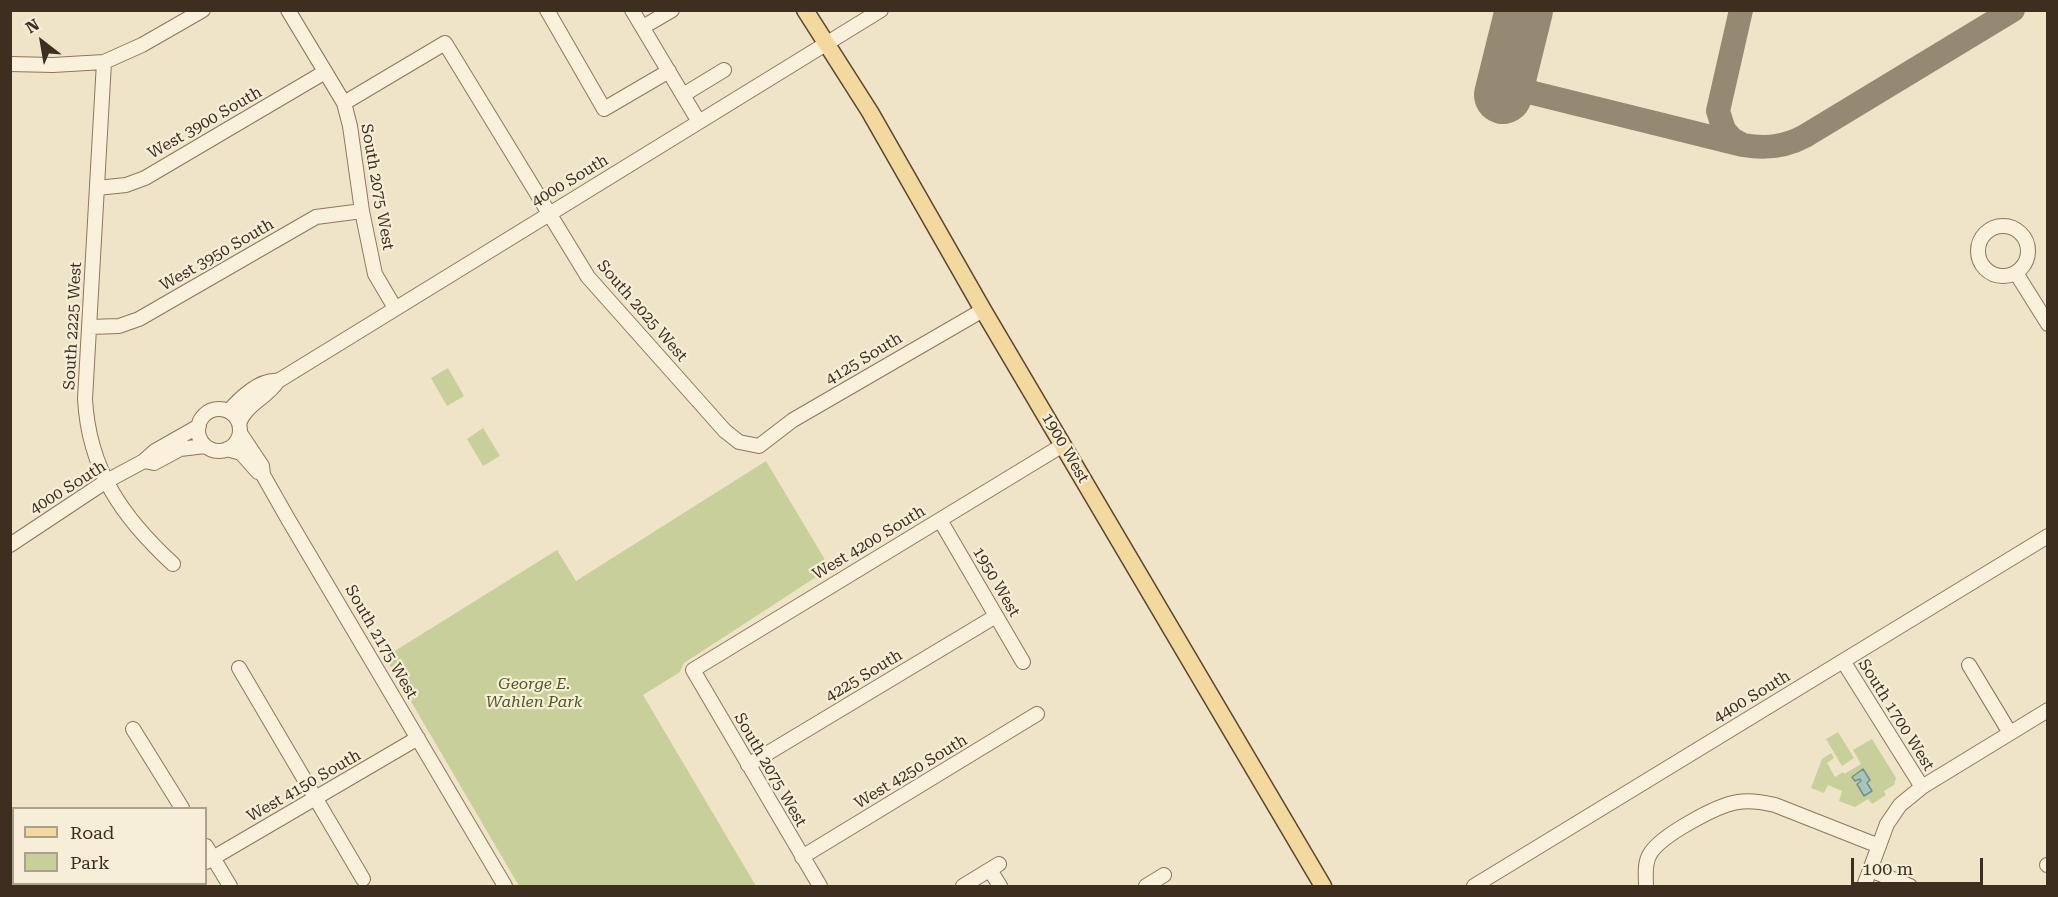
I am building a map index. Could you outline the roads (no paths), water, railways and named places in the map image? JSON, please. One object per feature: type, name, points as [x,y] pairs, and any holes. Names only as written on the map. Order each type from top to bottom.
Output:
[{"type":"main road","name":"1900 West","points":[[806,10],[870,112],[983,310],[1323,886]]},
{"type":"street","points":[[10,64],[53,65],[104,62],[142,45],[203,10]]},
{"type":"street","name":"South 2075 West","points":[[288,10],[344,103],[350,126],[362,211],[375,274],[395,308]]},
{"type":"street","points":[[547,10],[604,108],[669,71]]},
{"type":"street","points":[[632,10],[699,122]]},
{"type":"street","points":[[643,27],[672,10]]},
{"type":"street","name":"4000 South","points":[[239,428],[242,416],[252,404],[272,390],[278,381],[880,10]]},
{"type":"street","name":"South 2025 West","points":[[344,103],[445,43],[588,277],[726,431],[739,442],[750,445],[759,446],[764,441]]},
{"type":"street","name":"South 2225 West","points":[[104,62],[85,399],[86,420],[105,482],[145,538],[173,564]]},
{"type":"street","points":[[683,95],[724,70]]},
{"type":"street","name":"West 3900 South","points":[[97,188],[126,185],[145,178],[325,72]]},
{"type":"street","name":"West 3950 South","points":[[89,327],[119,327],[139,319],[316,218],[362,211]]},
{"type":"street","points":[[2016,273],[2048,324]]},
{"type":"street","name":"4125 South","points":[[764,441],[793,420],[983,310]]},
{"type":"street","name":"4000 South","points":[[229,411],[246,395],[269,380],[278,381]]},
{"type":"street","points":[[218,409],[229,411],[239,428],[236,442],[227,450],[216,451],[205,446],[198,434],[199,426],[208,412],[218,409]]},
{"type":"street","name":"4000 South","points":[[10,545],[105,482],[144,461],[155,451],[199,426]]},
{"type":"street","name":"South 2175 West","points":[[239,428],[262,466],[263,475],[505,886]]},
{"type":"street","name":"West 4200 South","points":[[693,670],[1063,445]]},
{"type":"street","name":"4000 South","points":[[144,461],[154,463],[180,449],[205,446]]},
{"type":"street","name":"South 2175 West","points":[[227,450],[241,453],[254,470],[263,475]]},
{"type":"street","name":"1950 West","points":[[940,520],[1023,662]]},
{"type":"street","name":"4400 South","points":[[1474,886],[2048,536]]},
{"type":"street","name":"4225 South","points":[[748,765],[996,616]]},
{"type":"street","name":"South 1700 West","points":[[1843,661],[1922,787]]},
{"type":"street","points":[[1969,665],[2010,733]]},
{"type":"street","points":[[239,668],[363,879]]},
{"type":"street","name":"South 2075 West","points":[[693,670],[820,886]]},
{"type":"street","name":"West 4250 South","points":[[802,857],[1037,714]]},
{"type":"street","points":[[1864,886],[1887,824],[1900,805],[1922,787],[2010,733],[2046,715]]},
{"type":"street","points":[[134,729],[181,807]]},
{"type":"street","name":"West 4150 South","points":[[208,856],[316,798],[418,738]]},
{"type":"street","points":[[1646,886],[1649,855],[1663,840],[1712,810],[1736,802],[1757,801],[1775,805],[1879,846]]},
{"type":"street","points":[[208,856],[230,886]]},
{"type":"street","points":[[963,886],[994,867],[1000,886]]},
{"type":"street","points":[[1870,870],[1910,886]]},
{"type":"street","points":[[1146,886],[1164,875]]},
{"type":"water","points":[[1863,769],[1870,780],[1867,783],[1872,791],[1864,796],[1857,784],[1861,781],[1860,779],[1855,781],[1852,777]]},
{"type":"park label","name":"George E. Wahlen Park","points":[[534,693]]}]
